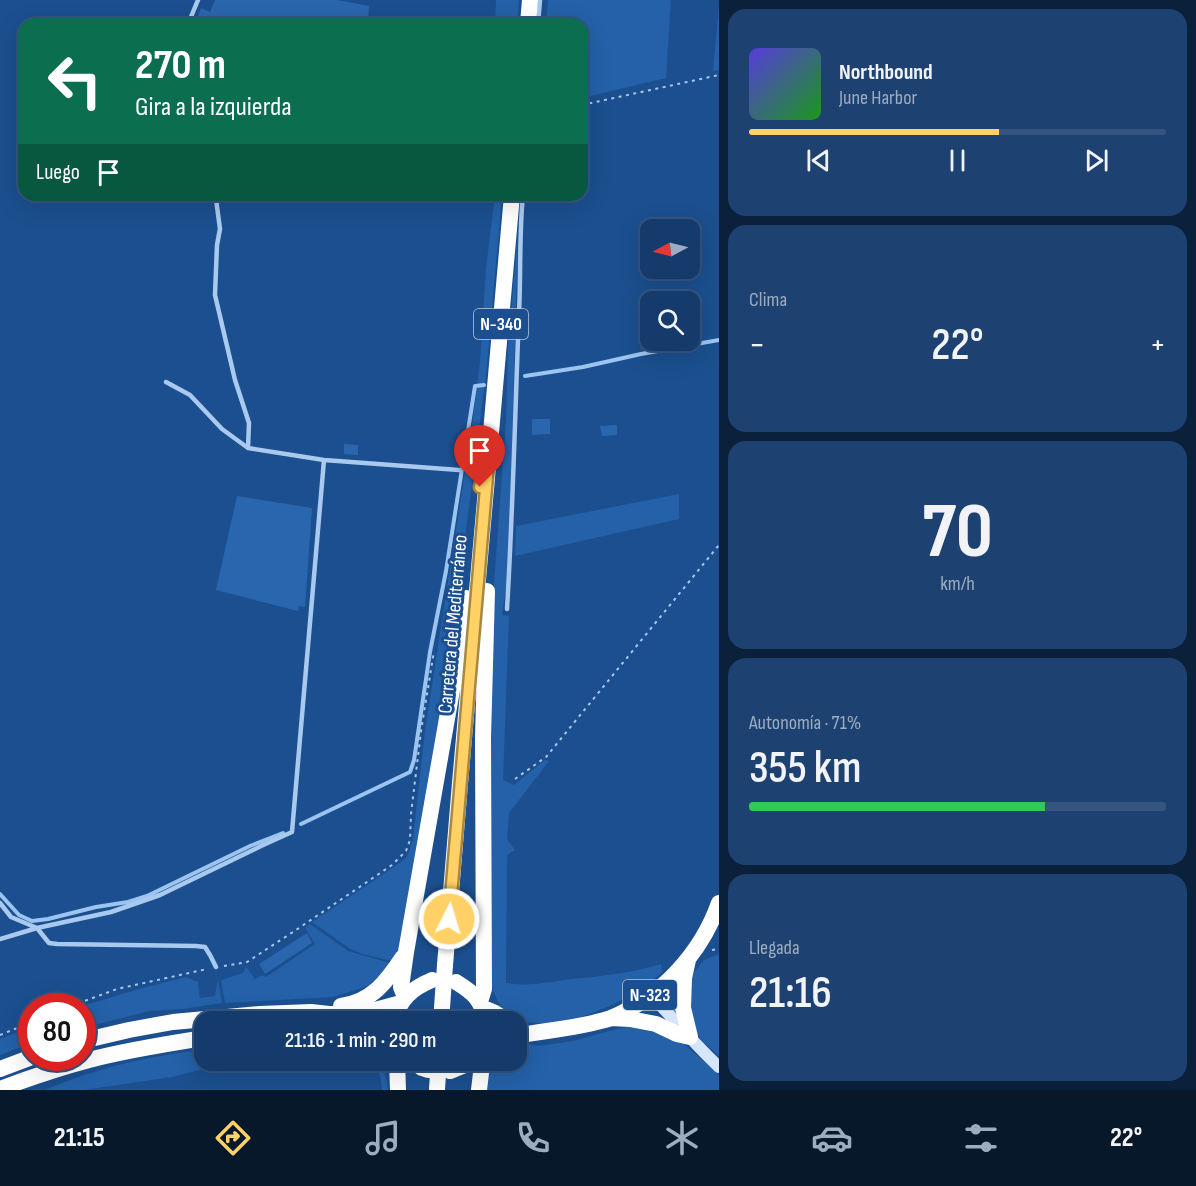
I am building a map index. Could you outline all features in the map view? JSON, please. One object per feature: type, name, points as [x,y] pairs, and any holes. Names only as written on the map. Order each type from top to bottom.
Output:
[{"type":"highway","points":[[528,18],[530,0]]},
{"type":"highway","name":"Carretera del Mediterráneo","points":[[442,1011],[511,201]]},
{"type":"highway","points":[[403,1000],[401,987],[406,952],[452,690],[465,602],[475,504],[489,453]]},
{"type":"highway","points":[[483,521],[487,579],[483,738],[483,1011]]},
{"type":"highway","name":"N-323","points":[[527,1034],[575,1027],[610,1018],[651,995],[671,978],[694,952],[714,918],[719,903]]},
{"type":"highway","points":[[315,1011],[354,1004],[372,994],[386,982],[406,952]]},
{"type":"highway","points":[[610,1018],[656,1024],[677,1034],[690,1037],[683,1008],[684,978],[688,959]]},
{"type":"highway","points":[[398,1011],[403,1000],[416,987],[432,980]]},
{"type":"highway","points":[[456,982],[471,991],[483,1011]]},
{"type":"highway","points":[[368,1011],[403,1000]]},
{"type":"highway","points":[[96,1038],[173,1022],[194,1020]]},
{"type":"highway","name":"N-323","points":[[527,1028],[540,1031]]},
{"type":"highway","points":[[0,1089],[37,1075],[89,1060],[194,1040]]},
{"type":"highway","points":[[0,1069],[18,1062]]},
{"type":"highway","points":[[437,1090],[439,1071]]},
{"type":"highway","points":[[479,1090],[481,1071]]},
{"type":"street","points":[[651,995],[705,1055],[719,1067]]},
{"type":"lane","points":[[190,18],[198,0]]},
{"type":"lane","points":[[538,18],[540,0]]},
{"type":"lane","points":[[216,201],[220,230],[217,245],[215,295],[235,380],[249,423],[248,448]]},
{"type":"lane","points":[[507,609],[513,500],[522,201]]},
{"type":"lane","points":[[166,382],[190,395],[222,429],[248,448],[324,460],[459,470]]},
{"type":"lane","points":[[0,939],[37,928],[111,912],[160,895],[292,832],[324,460]]},
{"type":"lane","points":[[0,903],[11,917],[37,928],[49,943],[205,947],[216,967]]},
{"type":"path","points":[[588,104],[719,75]]},
{"type":"path","points":[[515,779],[546,757],[719,545]]},
{"type":"path","points":[[96,997],[117,989],[247,962],[392,865],[406,851],[410,840],[411,814],[434,651]]},
{"type":"path","points":[[0,1035],[18,1028]]},
{"type":"shaded area","points":[[496,0],[519,0],[518,18],[495,18]]},
{"type":"shaded area","points":[[548,0],[671,0],[666,78],[588,97],[588,18],[546,18]]},
{"type":"shaded area","points":[[719,6],[719,70],[713,71]]},
{"type":"shaded area","points":[[494,201],[501,201],[486,376],[447,676],[403,946],[392,961],[362,954],[349,948],[312,922],[406,858],[413,838],[425,731],[472,426],[480,362],[486,268]]},
{"type":"shaded area","points":[[518,232],[510,522],[502,615],[509,616],[503,780],[514,785],[545,760],[549,761],[509,813],[507,839],[515,850],[507,855],[506,983],[547,983],[617,974],[661,964],[662,972],[631,995],[611,1005],[589,1014],[546,1023],[527,1022],[527,1011],[504,1011],[495,996],[491,983],[490,816],[493,597],[506,421],[508,348]]},
{"type":"shaded area","points":[[679,494],[679,519],[515,556],[516,526]]},
{"type":"shaded area","points":[[310,924],[348,951],[390,963],[368,986],[333,997],[225,1003],[221,980],[243,973],[246,967],[255,979],[262,975],[266,977],[315,944],[305,928]]},
{"type":"shaded area","points":[[719,954],[719,1056],[701,1040],[692,1024],[688,987],[695,971],[704,960]]},
{"type":"shaded area","points":[[186,977],[198,982],[200,998],[215,996],[218,979],[222,1003],[149,1011],[96,1025],[96,1002]]},
{"type":"shaded area","points":[[645,1027],[683,1043],[719,1075],[719,1090],[487,1090],[490,1071],[527,1071],[527,1044],[539,1046],[573,1041],[620,1028]]},
{"type":"shaded area","points":[[18,1032],[18,1048],[0,1055],[0,1039]]},
{"type":"shaded area","points":[[194,1051],[195,1071],[172,1077],[84,1090],[45,1090],[63,1082],[123,1064]]},
{"type":"shaded area","points":[[378,1071],[383,1071],[385,1074],[388,1090],[382,1090]]},
{"type":"building","points":[[215,0],[337,0],[369,6],[368,18],[197,18],[201,8],[210,12]]},
{"type":"building","points":[[532,419],[550,419],[550,434],[532,435]]},
{"type":"building","points":[[617,425],[617,435],[602,436],[600,426]]},
{"type":"building","points":[[344,444],[358,445],[358,455],[344,454]]},
{"type":"building","points":[[237,496],[312,508],[305,607],[299,606],[298,611],[216,590]]},
{"type":"building","points":[[307,933],[312,943],[265,974],[259,964]]},
{"type":"waterway","points":[[525,376],[719,340]]},
{"type":"waterway","points":[[301,824],[410,772],[414,760],[430,652],[446,571],[475,386],[484,385]]},
{"type":"waterway","points":[[0,894],[19,915],[32,921],[128,902],[147,896],[250,846],[283,833]]},
{"type":"route","points":[[449,919],[489,453],[480,487]]}]
